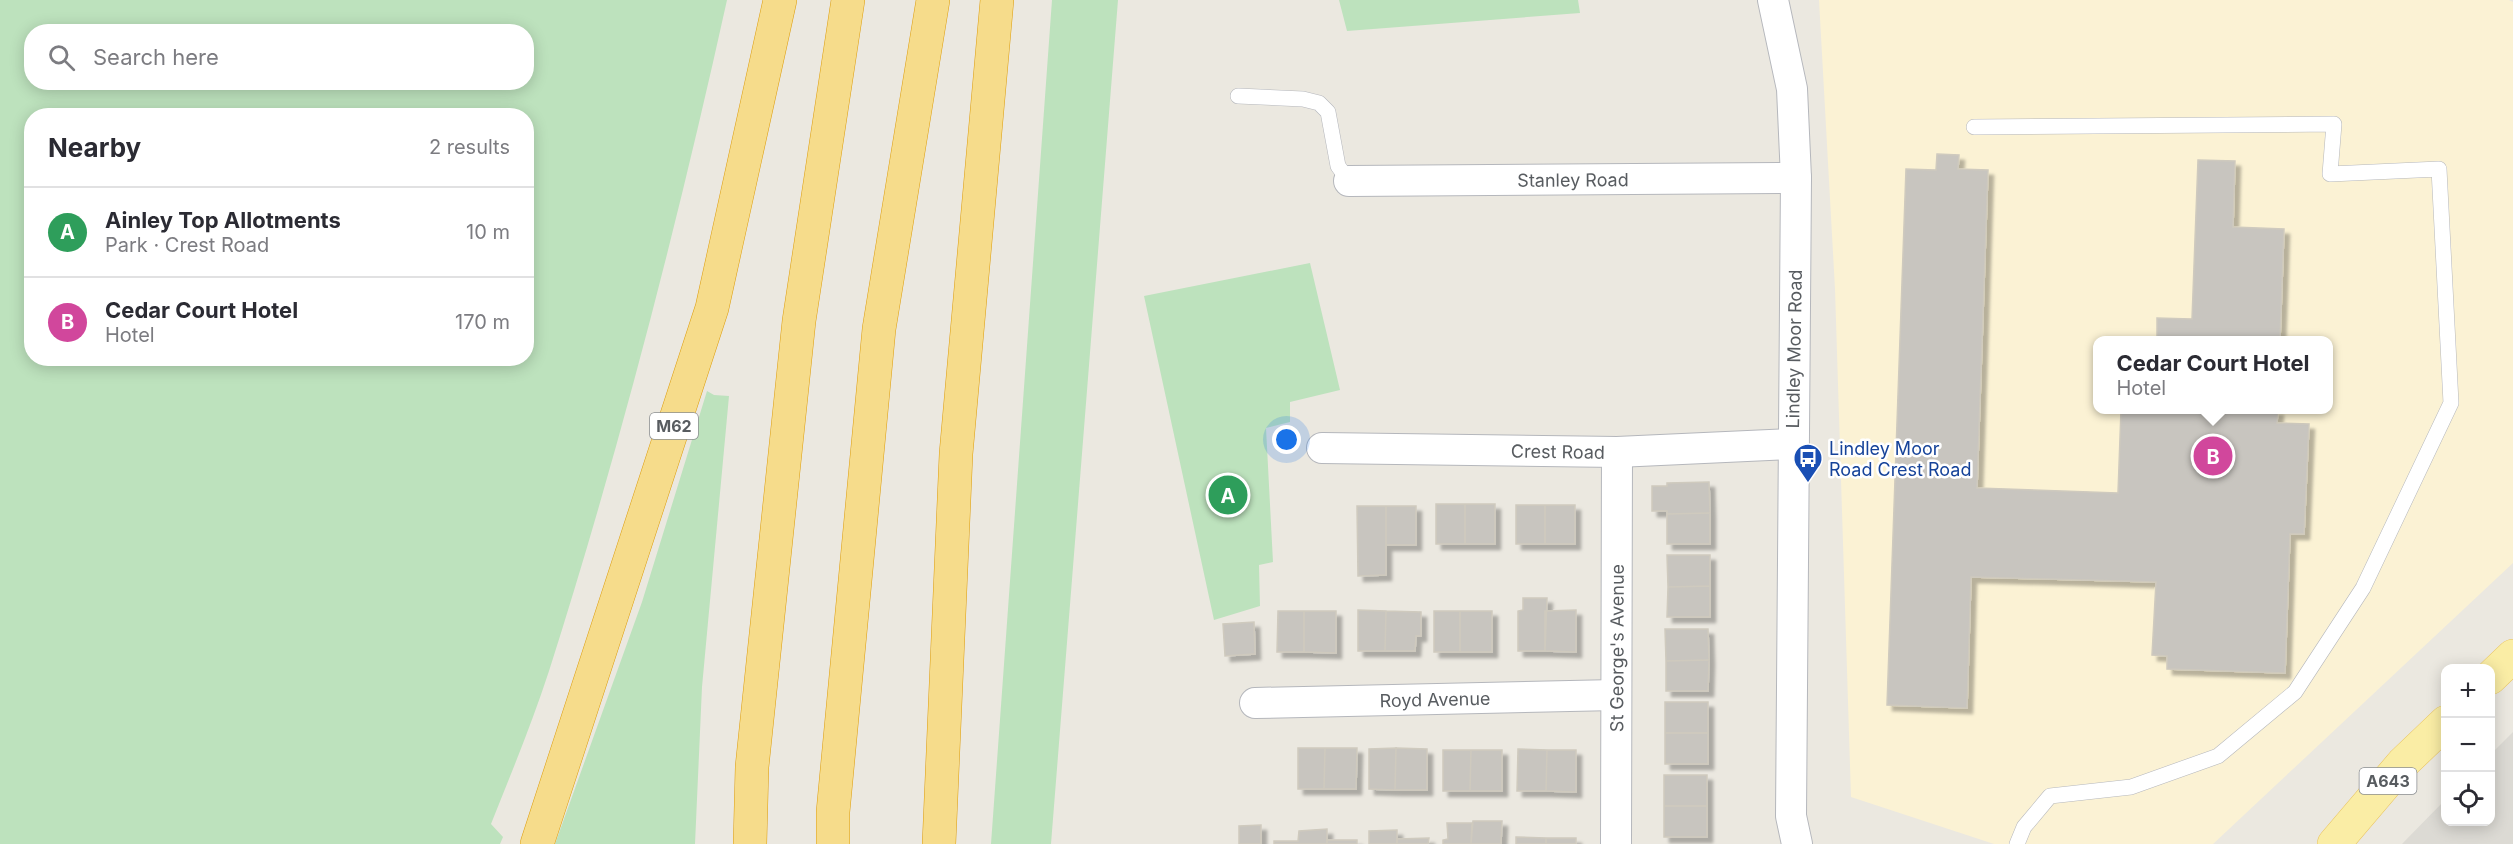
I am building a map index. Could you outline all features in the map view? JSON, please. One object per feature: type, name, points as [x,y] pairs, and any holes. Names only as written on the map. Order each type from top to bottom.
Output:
[{"type":"highway","name":"M62","points":[[537,844],[712,308],[780,0]]},
{"type":"highway","points":[[750,844],[752,767],[799,321],[848,0]]},
{"type":"highway","points":[[833,844],[834,801],[879,329],[933,0]]},
{"type":"highway","points":[[939,844],[957,454],[997,0]]},
{"type":"main road","points":[[2495,673],[2513,656]]},
{"type":"main road","name":"A643","points":[[2334,844],[2403,762],[2441,726]]},
{"type":"street","name":"Lindley Moor Road","points":[[1773,0],[1792,88],[1796,178],[1791,816],[1797,844]]},
{"type":"street","name":"Stanley Road","points":[[1349,182],[1796,178]]},
{"type":"street","name":"Crest Road","points":[[1322,448],[1617,452],[1793,444]]},
{"type":"street","name":"St George's Avenue","points":[[1616,844],[1617,452]]},
{"type":"street","name":"Royd Avenue","points":[[1255,703],[1616,695]]},
{"type":"lane","points":[[1238,96],[1303,99],[1319,103],[1328,112],[1338,166],[1349,182]]},
{"type":"lane","points":[[1974,127],[2334,124],[2330,174],[2439,169],[2440,177],[2451,403],[2363,588],[2295,692],[2218,756],[2131,787],[2050,796],[2024,827],[2017,844]]},
{"type":"shaded area","points":[[1819,0],[2509,0],[2513,2],[2513,563],[2213,844],[1994,844],[1851,797],[1835,289]]},
{"type":"shaded area","points":[[2513,732],[2513,844],[2402,844],[2441,804],[2441,826],[2495,826],[2495,750]]},
{"type":"green space","points":[[0,0],[727,0],[688,169],[623,422],[575,588],[542,690],[491,824],[503,837],[500,844],[0,844]]},
{"type":"green space","points":[[1052,0],[1118,0],[1051,844],[991,844]]},
{"type":"green space","points":[[1339,0],[1578,0],[1580,13],[1347,31]]},
{"type":"green space","points":[[1310,263],[1340,390],[1290,402],[1290,422],[1266,428],[1273,562],[1259,565],[1260,606],[1214,620],[1144,296]]},
{"type":"green space","points":[[707,391],[714,395],[729,396],[702,687],[695,844],[555,844],[642,602]]},
{"type":"building","points":[[1937,154],[1959,155],[1958,169],[1988,170],[1977,488],[2118,493],[2121,414],[2278,414],[2277,423],[2309,424],[2304,534],[2290,534],[2285,673],[2167,669],[2167,656],[2152,655],[2156,582],[1971,577],[1967,708],[1887,705],[1906,169],[1936,170]]},
{"type":"building","points":[[2198,160],[2235,161],[2233,227],[2284,229],[2280,336],[2157,336],[2157,318],[2192,319]]},
{"type":"building","points":[[1709,482],[1710,513],[1667,514],[1667,511],[1652,511],[1652,486],[1667,486],[1667,483]]},
{"type":"building","points":[[1436,504],[1465,504],[1465,544],[1436,544]]},
{"type":"building","points":[[1465,504],[1495,504],[1495,544],[1465,544]]},
{"type":"building","points":[[1516,505],[1545,505],[1545,544],[1516,544]]},
{"type":"building","points":[[1545,505],[1575,505],[1575,544],[1545,544]]},
{"type":"building","points":[[1357,506],[1386,506],[1386,575],[1358,576]]},
{"type":"building","points":[[1386,506],[1416,506],[1416,545],[1386,545]]},
{"type":"building","points":[[1710,513],[1710,544],[1667,544],[1667,514]]},
{"type":"building","points":[[1667,555],[1710,555],[1710,586],[1668,587]]},
{"type":"building","points":[[1710,586],[1710,617],[1667,617],[1668,587]]},
{"type":"building","points":[[1523,598],[1547,598],[1545,651],[1518,651],[1518,611],[1523,610]]},
{"type":"building","points":[[1358,610],[1386,611],[1385,651],[1358,651]]},
{"type":"building","points":[[1576,610],[1576,652],[1545,651],[1545,611]]},
{"type":"building","points":[[1278,611],[1304,611],[1304,652],[1277,652]]},
{"type":"building","points":[[1304,611],[1336,611],[1336,653],[1304,652]]},
{"type":"building","points":[[1386,611],[1421,612],[1421,636],[1416,636],[1415,651],[1385,651]]},
{"type":"building","points":[[1434,611],[1460,611],[1460,652],[1434,652]]},
{"type":"building","points":[[1460,611],[1492,611],[1492,652],[1460,652]]},
{"type":"building","points":[[1254,622],[1255,654],[1225,656],[1223,624]]},
{"type":"building","points":[[1665,629],[1708,629],[1709,660],[1666,661]]},
{"type":"building","points":[[1709,660],[1708,691],[1666,691],[1666,661]]},
{"type":"building","points":[[1665,702],[1708,702],[1708,733],[1665,733]]},
{"type":"building","points":[[1665,733],[1708,733],[1708,764],[1665,764]]},
{"type":"building","points":[[1298,748],[1325,748],[1324,789],[1298,789]]},
{"type":"building","points":[[1325,748],[1357,748],[1356,789],[1324,789]]},
{"type":"building","points":[[1396,748],[1395,790],[1369,789],[1369,749]]},
{"type":"building","points":[[1396,748],[1427,749],[1427,790],[1395,790]]},
{"type":"building","points":[[1518,749],[1547,750],[1546,791],[1517,791]]},
{"type":"building","points":[[1443,750],[1471,750],[1470,791],[1443,791]]},
{"type":"building","points":[[1471,750],[1502,750],[1502,791],[1470,791]]},
{"type":"building","points":[[1547,750],[1576,750],[1576,792],[1546,791]]},
{"type":"building","points":[[1664,775],[1707,775],[1707,806],[1664,806]]},
{"type":"building","points":[[1664,806],[1707,806],[1707,837],[1664,837]]},
{"type":"building","points":[[1473,821],[1502,821],[1501,844],[1471,844]]},
{"type":"building","points":[[1447,823],[1472,823],[1471,844],[1443,844],[1443,840],[1448,839]]},
{"type":"building","points":[[1261,825],[1261,844],[1239,844],[1239,826]]},
{"type":"building","points":[[1327,829],[1327,844],[1274,844],[1274,841],[1298,841],[1299,831]]},
{"type":"building","points":[[1397,830],[1397,844],[1369,844],[1369,831]]},
{"type":"building","points":[[1516,837],[1546,838],[1546,844],[1516,844]]},
{"type":"building","points":[[1429,838],[1428,844],[1397,844],[1397,839]]},
{"type":"building","points":[[1546,838],[1576,838],[1576,844],[1546,844]]},
{"type":"building","points":[[1327,840],[1357,840],[1357,844],[1327,844]]},
{"type":"place","name":"Cedar Court Hotel","points":[[2213,456]]},
{"type":"place","name":"Lindley Moor Road Crest Road","points":[[1808,484]]},
{"type":"place","name":"Ainley Top Allotments","points":[[1228,495]]}]
